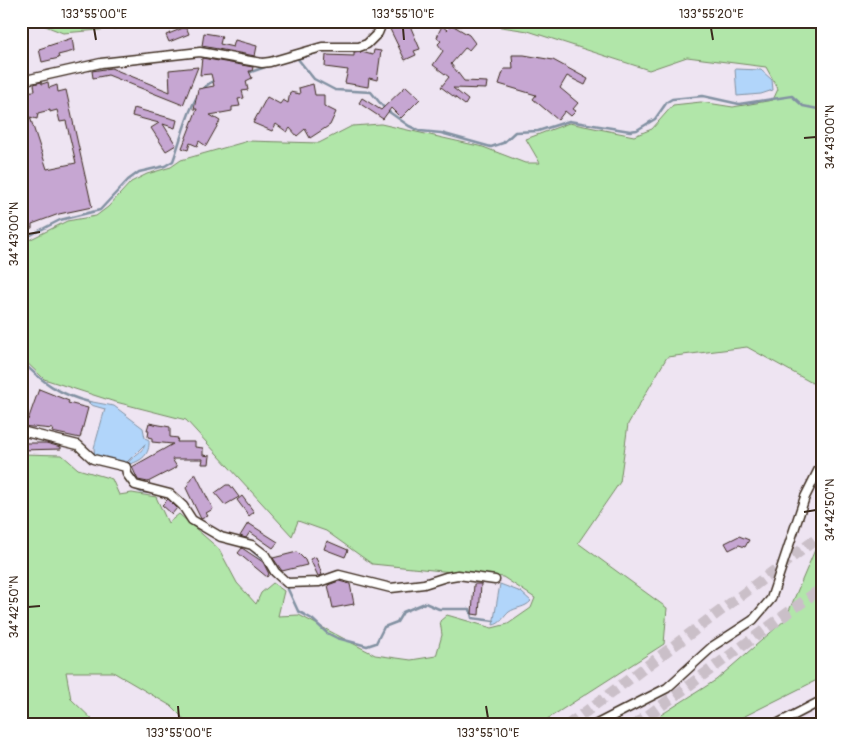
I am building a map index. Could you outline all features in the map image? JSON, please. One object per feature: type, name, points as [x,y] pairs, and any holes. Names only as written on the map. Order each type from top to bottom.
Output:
[{"type":"street","points":[[21,81],[101,63],[200,52],[262,63],[270,62],[322,46],[358,47],[367,44],[378,33],[383,21]]},
{"type":"street","points":[[21,431],[78,445],[93,460],[126,467],[127,474],[135,485],[170,494],[183,506],[192,520],[221,536],[252,545],[265,555],[275,572],[288,582],[319,582],[338,575],[391,588],[424,584],[458,575],[495,580]]},
{"type":"street","points":[[595,725],[667,688],[713,646],[753,620],[771,599],[805,497],[823,461]]},
{"type":"street","points":[[775,725],[823,700]]},
{"type":"green space","points":[[33,21],[131,21],[123,28],[63,33]]},
{"type":"green space","points":[[492,21],[823,21],[823,389],[747,347],[667,357],[628,424],[620,482],[578,543],[667,608],[664,644],[538,725],[190,725],[171,706],[113,672],[66,672],[71,699],[98,725],[21,725],[21,454],[62,455],[78,469],[112,479],[119,495],[132,493],[156,497],[168,523],[179,514],[219,549],[237,583],[256,604],[261,593],[273,583],[284,591],[278,616],[299,615],[375,655],[411,660],[436,656],[442,635],[440,621],[447,615],[492,628],[508,624],[531,608],[535,598],[503,577],[372,564],[326,531],[298,521],[292,536],[186,420],[112,401],[44,379],[21,357],[21,244],[67,221],[96,216],[108,207],[131,182],[147,174],[171,167],[181,160],[248,141],[319,143],[352,126],[381,124],[483,147],[525,163],[540,163],[526,139],[569,123],[634,136],[652,129],[673,105],[701,102],[733,107],[773,100],[778,89],[766,67],[687,57],[649,70],[528,31],[495,26]]},
{"type":"green space","points":[[823,531],[823,677],[727,725],[645,725],[716,680],[785,620]]},
{"type":"water","points":[[735,69],[761,70],[772,80],[773,90],[761,94],[737,96]]},
{"type":"water","points":[[87,401],[114,406],[143,428],[145,438],[149,440],[148,450],[144,457],[137,462],[127,465],[145,444],[125,464],[95,458],[94,448],[105,409],[91,405]]},
{"type":"water","points":[[500,584],[521,592],[531,601],[509,612],[500,622],[493,625]]},
{"type":"building","points":[[395,21],[408,21],[420,49],[414,51],[416,55],[405,60],[388,25]]},
{"type":"building","points":[[452,25],[469,35],[475,43],[469,50],[465,48],[451,64],[464,81],[487,82],[486,89],[453,88],[468,100],[465,105],[441,87],[449,77],[433,65],[443,51],[438,44],[441,41],[437,38],[439,32],[442,26],[447,30]]},
{"type":"building","points":[[183,28],[187,29],[189,34],[169,42],[166,35]]},
{"type":"building","points":[[204,33],[222,36],[220,44],[233,47],[235,40],[257,46],[255,56],[202,46]]},
{"type":"building","points":[[72,38],[74,51],[58,55],[59,58],[42,62],[39,49]]},
{"type":"building","points":[[374,50],[381,51],[377,80],[369,78],[368,87],[345,83],[348,70],[325,67],[326,55],[354,56],[354,53],[361,52],[373,55]]},
{"type":"building","points":[[512,55],[553,60],[588,79],[585,85],[567,76],[560,88],[578,103],[573,109],[576,111],[571,116],[565,111],[558,120],[533,99],[536,95],[499,84],[504,69],[513,69]]},
{"type":"building","points":[[202,58],[253,67],[252,71],[249,71],[252,78],[246,81],[248,90],[242,91],[244,98],[238,99],[240,106],[232,107],[232,111],[210,115],[220,121],[206,146],[199,141],[197,146],[190,143],[188,150],[182,148],[197,109],[194,109],[198,89],[214,86],[211,74],[200,75]]},
{"type":"building","points":[[198,67],[183,105],[108,75],[93,78],[92,71],[111,68],[170,92],[169,70]]},
{"type":"building","points":[[48,82],[49,88],[57,85],[58,92],[66,90],[92,207],[59,214],[32,224],[32,228],[21,229],[21,92],[35,91],[34,84]],"holes":[[[50,110],[50,112],[57,110],[60,122],[66,121],[76,163],[47,169],[30,117],[37,119],[38,113]]]},
{"type":"building","points":[[313,84],[315,95],[324,95],[324,106],[336,112],[330,125],[310,138],[305,129],[297,136],[290,128],[287,132],[276,124],[272,131],[253,123],[267,97],[280,104],[283,100],[288,103],[290,92],[300,94],[299,88]]},
{"type":"building","points":[[406,86],[420,99],[401,118],[391,108],[383,119],[359,103],[362,98],[381,110]]},
{"type":"building","points":[[134,108],[177,120],[175,128],[163,124],[176,145],[166,151],[151,128],[159,123],[132,116]]},
{"type":"building","points":[[39,389],[69,401],[68,403],[88,408],[80,438],[52,432],[53,429],[21,426],[21,420],[28,420]]},
{"type":"building","points":[[149,423],[170,427],[170,437],[178,438],[177,442],[195,442],[195,447],[203,448],[203,455],[210,456],[209,464],[202,464],[203,459],[172,459],[177,467],[148,482],[138,480],[132,467],[173,444],[152,442],[152,438],[148,437]]},
{"type":"building","points":[[21,443],[46,443],[61,447],[61,449],[21,450]]},
{"type":"building","points":[[195,473],[213,509],[206,513],[208,516],[201,519],[186,488]]},
{"type":"building","points":[[226,485],[230,485],[239,497],[225,505],[215,493]]},
{"type":"building","points":[[242,496],[254,512],[249,516],[237,500]]},
{"type":"building","points":[[168,499],[177,508],[172,514],[162,505]]},
{"type":"building","points":[[248,523],[278,542],[273,548],[250,532],[246,538],[240,536]]},
{"type":"building","points":[[739,536],[749,540],[745,547],[739,545],[729,550],[725,543]]},
{"type":"building","points":[[327,541],[348,550],[345,557],[324,549]]},
{"type":"building","points":[[242,548],[263,562],[269,574],[267,577],[238,553]]},
{"type":"building","points":[[297,552],[307,565],[282,571],[273,558]]},
{"type":"building","points":[[316,557],[322,575],[318,576],[310,559]]},
{"type":"building","points":[[339,581],[350,584],[354,604],[333,608],[328,585]]},
{"type":"building","points":[[474,584],[481,584],[479,615],[472,614]]},
{"type":"waterway","points":[[286,60],[324,51],[362,50],[374,42],[388,21]]},
{"type":"waterway","points":[[298,59],[314,79],[335,90],[371,92],[385,109],[409,126],[420,131],[441,133],[491,147],[503,143],[515,132],[538,131],[569,121],[630,131],[637,130],[655,119],[667,102],[672,99],[703,96],[739,104],[792,96],[803,106],[823,110]]},
{"type":"waterway","points":[[248,73],[271,65]]},
{"type":"waterway","points":[[21,240],[60,220],[100,210],[128,180],[139,172],[165,166],[173,161],[193,104],[206,86],[214,81]]},
{"type":"waterway","points":[[21,360],[52,387],[69,396],[89,402]]},
{"type":"waterway","points":[[132,487],[141,492],[153,493]]},
{"type":"waterway","points":[[248,547],[264,561]]},
{"type":"waterway","points":[[286,585],[298,611],[312,619],[327,633],[337,638],[367,646],[376,643],[384,627],[397,622],[403,612],[425,603],[439,609],[470,609],[472,618],[494,621]]},
{"type":"tunnel","points":[[568,725],[823,534]]},
{"type":"tunnel","points":[[635,725],[823,587]]}]
